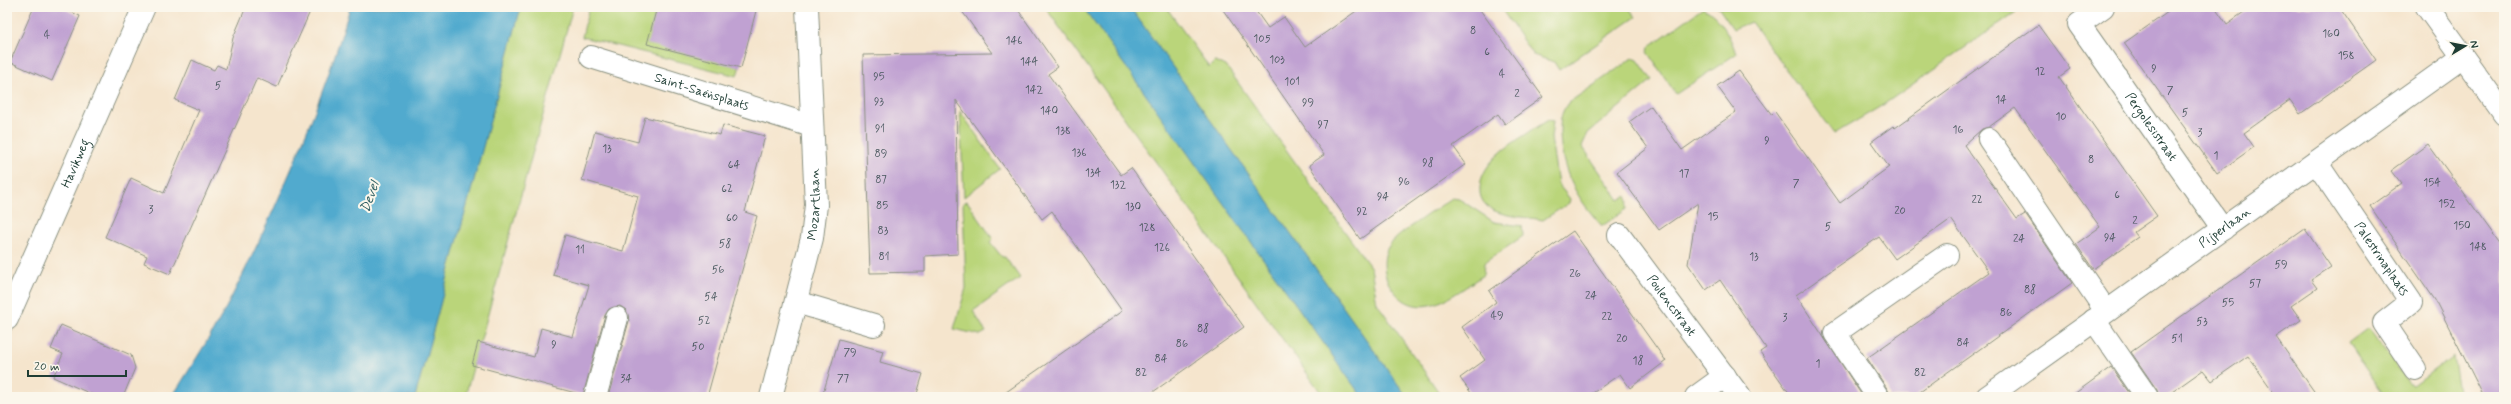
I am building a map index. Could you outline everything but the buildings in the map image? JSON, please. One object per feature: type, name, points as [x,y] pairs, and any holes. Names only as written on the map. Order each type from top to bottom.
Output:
[{"type":"street","name":"Havikweg","points":[[7,319],[144,7]]},
{"type":"street","name":"Mozartlaan","points":[[771,397],[812,238],[816,204],[807,7]]},
{"type":"street","name":"Pergolesistraat","points":[[2104,7],[2078,24],[2223,229]]},
{"type":"street","points":[[2427,7],[2504,114]]},
{"type":"street","name":"Saint-Saënsplaats","points":[[591,57],[812,126]]},
{"type":"street","name":"Pijperlaan","points":[[1987,397],[2463,57]]},
{"type":"street","points":[[1989,139],[2100,316],[2147,397]]},
{"type":"street","name":"Palestrinaplaats","points":[[2316,162],[2411,302],[2384,323],[2415,368]]},
{"type":"street","name":"Poulencstraat","points":[[1619,235],[1740,397]]},
{"type":"street","points":[[1878,397],[1835,333],[1948,255]]},
{"type":"street","points":[[796,302],[874,325]]},
{"type":"street","points":[[594,397],[617,318]]},
{"type":"street","points":[[1696,397],[1725,376]]},
{"type":"green space","points":[[521,7],[573,7],[465,397],[415,397]]},
{"type":"green space","points":[[589,7],[756,7],[737,76],[582,37]]},
{"type":"green space","points":[[1045,7],[1083,7],[1362,397],[1324,397]]},
{"type":"green space","points":[[1130,7],[1166,7],[1209,67],[1215,62],[1226,66],[1371,268],[1377,303],[1442,397],[1407,397]]},
{"type":"green space","points":[[1500,7],[1628,7],[1636,17],[1559,70],[1554,62],[1533,55]]},
{"type":"green space","points":[[1718,7],[2023,7],[1883,105],[1834,134],[1751,22],[1733,29]]},
{"type":"green space","points":[[1703,8],[1715,16],[1720,22],[1728,34],[1736,54],[1676,94],[1647,52],[1650,46]]},
{"type":"green space","points":[[1633,58],[1638,60],[1652,80],[1588,133],[1582,146],[1619,200],[1626,196],[1628,201],[1627,209],[1602,226],[1585,205],[1567,172],[1561,146],[1560,132],[1562,113],[1568,103]]},
{"type":"green space","points":[[960,111],[1000,169],[964,197]]},
{"type":"green space","points":[[1548,120],[1553,121],[1551,138],[1558,184],[1570,199],[1569,203],[1543,220],[1506,215],[1489,208],[1483,201],[1480,193],[1481,181],[1486,169],[1494,159],[1515,141]]},
{"type":"green space","points":[[1452,198],[1459,199],[1494,222],[1522,226],[1523,236],[1484,263],[1483,275],[1460,291],[1435,304],[1423,306],[1411,304],[1400,297],[1389,284],[1385,272],[1385,253],[1391,243],[1398,236]]},
{"type":"green space","points":[[967,201],[993,239],[990,242],[1002,257],[1005,257],[1020,278],[973,311],[986,332],[980,335],[954,329],[966,288],[963,203]]},
{"type":"green space","points":[[2368,328],[2412,386],[2453,356],[2460,397],[2385,397],[2348,343]]},
{"type":"water","name":"Devel","points":[[350,7],[521,7],[415,397],[172,397],[221,317],[284,187],[327,79]]},
{"type":"water","points":[[1083,7],[1130,7],[1407,397],[1362,397]]}]
